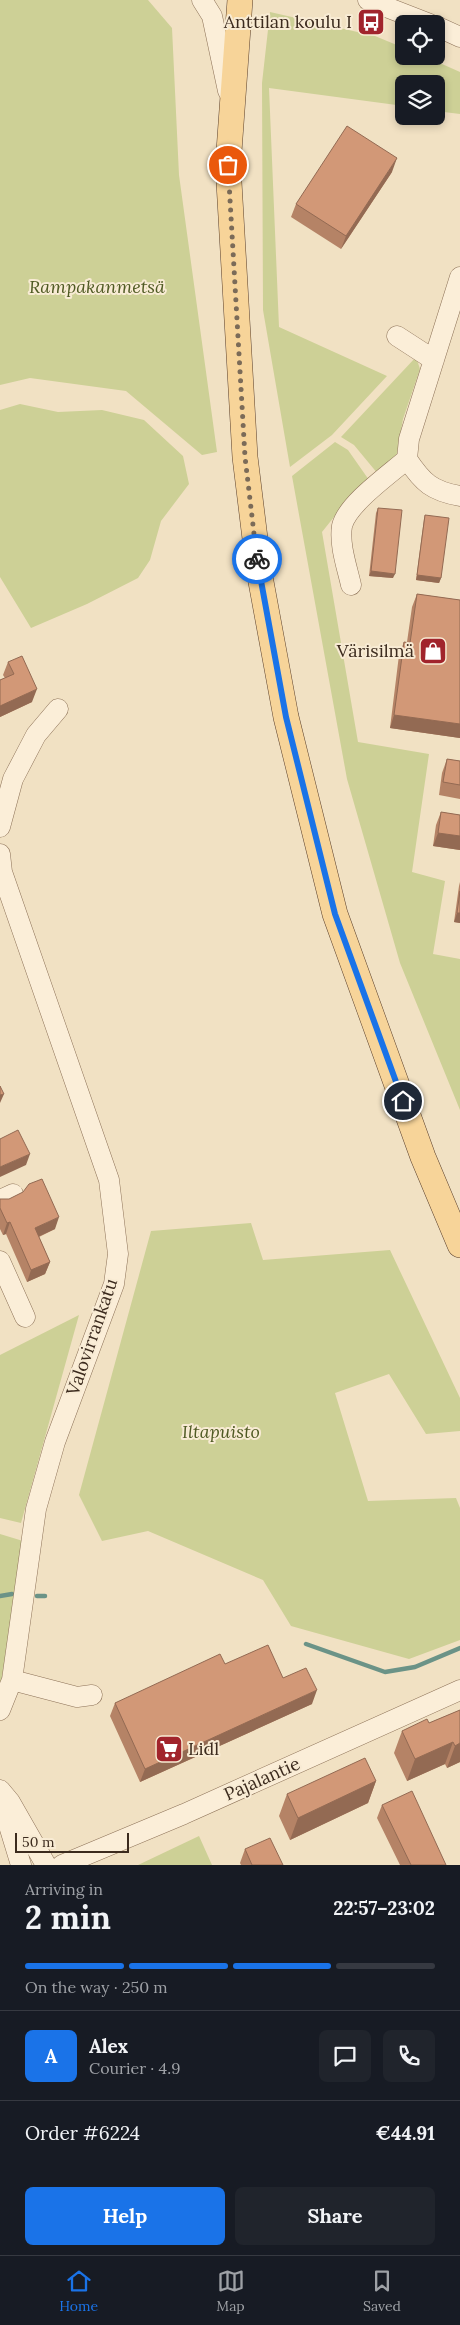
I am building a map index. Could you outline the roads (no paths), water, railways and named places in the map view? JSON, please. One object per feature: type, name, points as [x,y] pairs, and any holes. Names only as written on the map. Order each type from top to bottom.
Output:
[{"type":"main road","points":[[240,0],[231,102],[228,165],[245,457],[259,572],[286,717],[335,914],[423,1156],[460,1245]]},
{"type":"street","points":[[202,0],[212,16],[231,102]]},
{"type":"street","points":[[368,0],[407,15]]},
{"type":"street","points":[[445,30],[460,37]]},
{"type":"street","points":[[460,277],[409,439],[411,465],[432,488],[441,493],[460,496]]},
{"type":"street","points":[[397,336],[434,360]]},
{"type":"street","points":[[351,585],[344,554],[342,526],[357,503],[370,489],[411,465]]},
{"type":"street","points":[[0,827],[13,779],[36,735],[58,709]]},
{"type":"street","name":"Valovirrankatu","points":[[0,854],[2,872],[109,1180],[118,1254],[114,1284],[54,1442],[36,1509],[12,1680],[0,1710]]},
{"type":"street","points":[[0,1262],[25,1317]]},
{"type":"street","points":[[12,1680],[78,1697],[92,1695]]},
{"type":"street","name":"Pajalantie","points":[[62,1865],[184,1814],[460,1690]]},
{"type":"street","points":[[1,1793],[2,1806],[21,1865]]},
{"type":"street","points":[[1,1793],[10,1802],[46,1865]]},
{"type":"waterway","points":[[0,1596],[12,1594]]},
{"type":"waterway","points":[[37,1596],[45,1596]]},
{"type":"waterway","points":[[306,1644],[385,1672],[415,1667],[460,1648]]},
{"type":"place","name":"Anttilan koulu I","points":[[371,22]]},
{"type":"place","name":"Värisilmä","points":[[433,651]]},
{"type":"place","name":"Lidl","points":[[169,1749]]},
{"type":"park label","name":"Rampakanmetsä","points":[[97,287]]},
{"type":"park label","name":"Iltapuisto","points":[[221,1432]]}]
